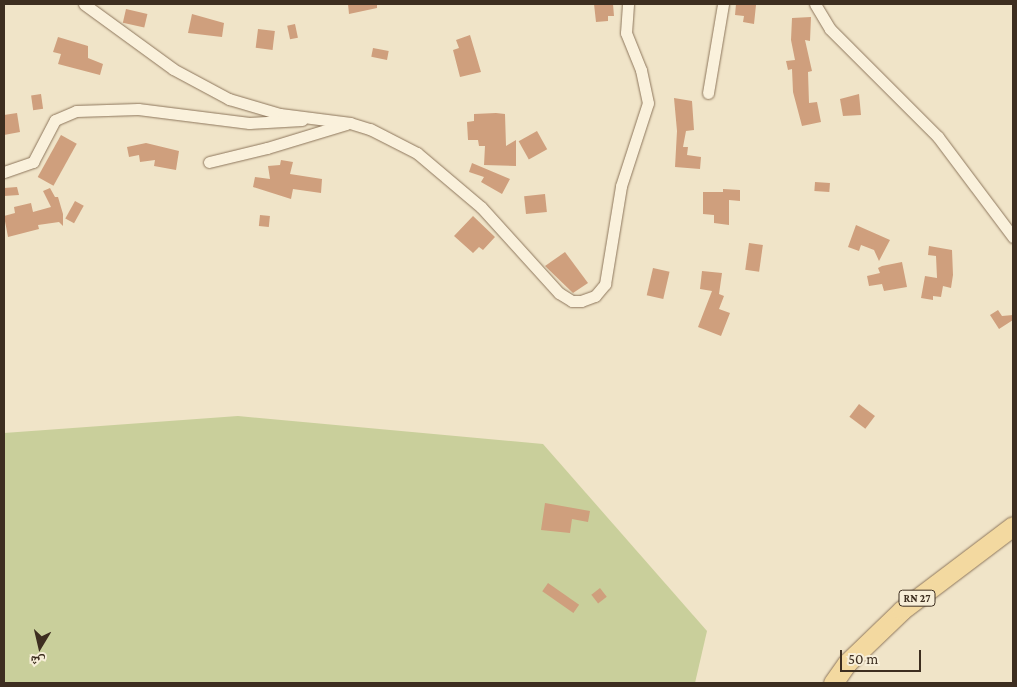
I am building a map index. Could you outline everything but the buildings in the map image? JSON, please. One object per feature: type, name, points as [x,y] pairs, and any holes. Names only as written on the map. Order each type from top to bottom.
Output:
[{"type":"main road","name":"RN 27","points":[[833,683],[847,663],[902,610],[1013,526]]},
{"type":"street","points":[[84,4],[127,38],[195,83],[255,108],[350,123],[384,135],[436,167],[481,206],[560,293],[572,301],[590,299],[601,290],[608,274],[621,186],[648,103],[641,70],[626,32],[628,4]]},
{"type":"street","points":[[708,93],[723,4]]},
{"type":"street","points":[[815,4],[830,29],[938,137],[1013,237]]},
{"type":"street","points":[[4,172],[33,162],[55,120],[76,111],[129,109],[249,123],[282,124],[311,118]]},
{"type":"street","points":[[208,162],[267,148],[350,123]]},
{"type":"green space","points":[[238,416],[543,444],[707,631],[695,683],[4,683],[4,433]]}]
